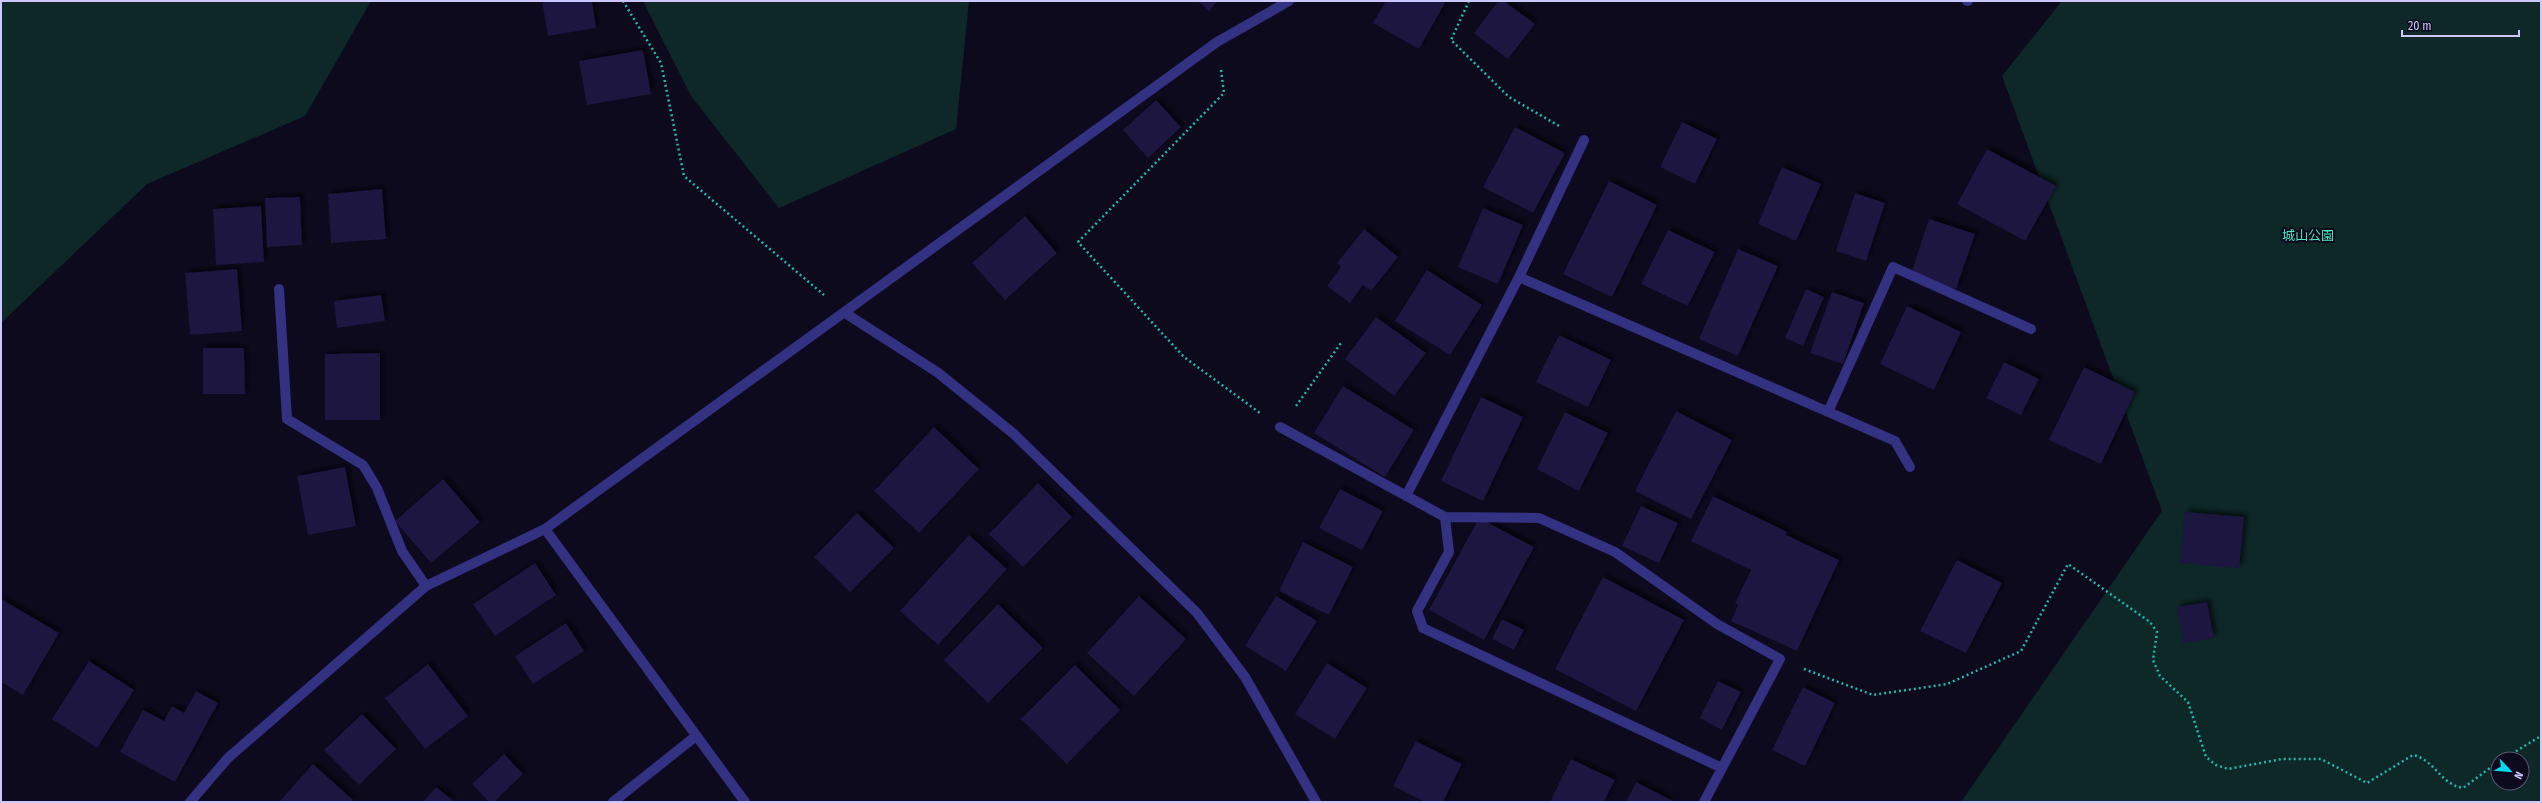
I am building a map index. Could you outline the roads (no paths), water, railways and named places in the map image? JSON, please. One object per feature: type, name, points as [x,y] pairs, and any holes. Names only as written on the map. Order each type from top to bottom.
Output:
[{"type":"street","points":[[190,802],[228,758],[426,586],[545,529],[1217,42],[1290,1]]},
{"type":"street","points":[[1406,496],[1519,277],[1584,140]]},
{"type":"street","points":[[1828,412],[1893,268],[2031,329]]},
{"type":"street","points":[[1519,277],[1895,441],[1910,466]]},
{"type":"street","points":[[279,289],[288,418],[363,465],[377,488],[402,550],[426,586]]},
{"type":"street","points":[[845,313],[937,372],[1014,434],[1197,613],[1245,677],[1316,802]]},
{"type":"street","points":[[1280,427],[1445,517],[1539,518],[1615,552],[1717,624],[1780,659],[1704,802]]},
{"type":"street","points":[[1445,517],[1449,552],[1417,611],[1423,628],[1722,768]]},
{"type":"street","points":[[545,529],[745,802]]},
{"type":"street","points":[[613,802],[696,736]]},
{"type":"park label","name":"城山公園","points":[[2308,235]]}]
